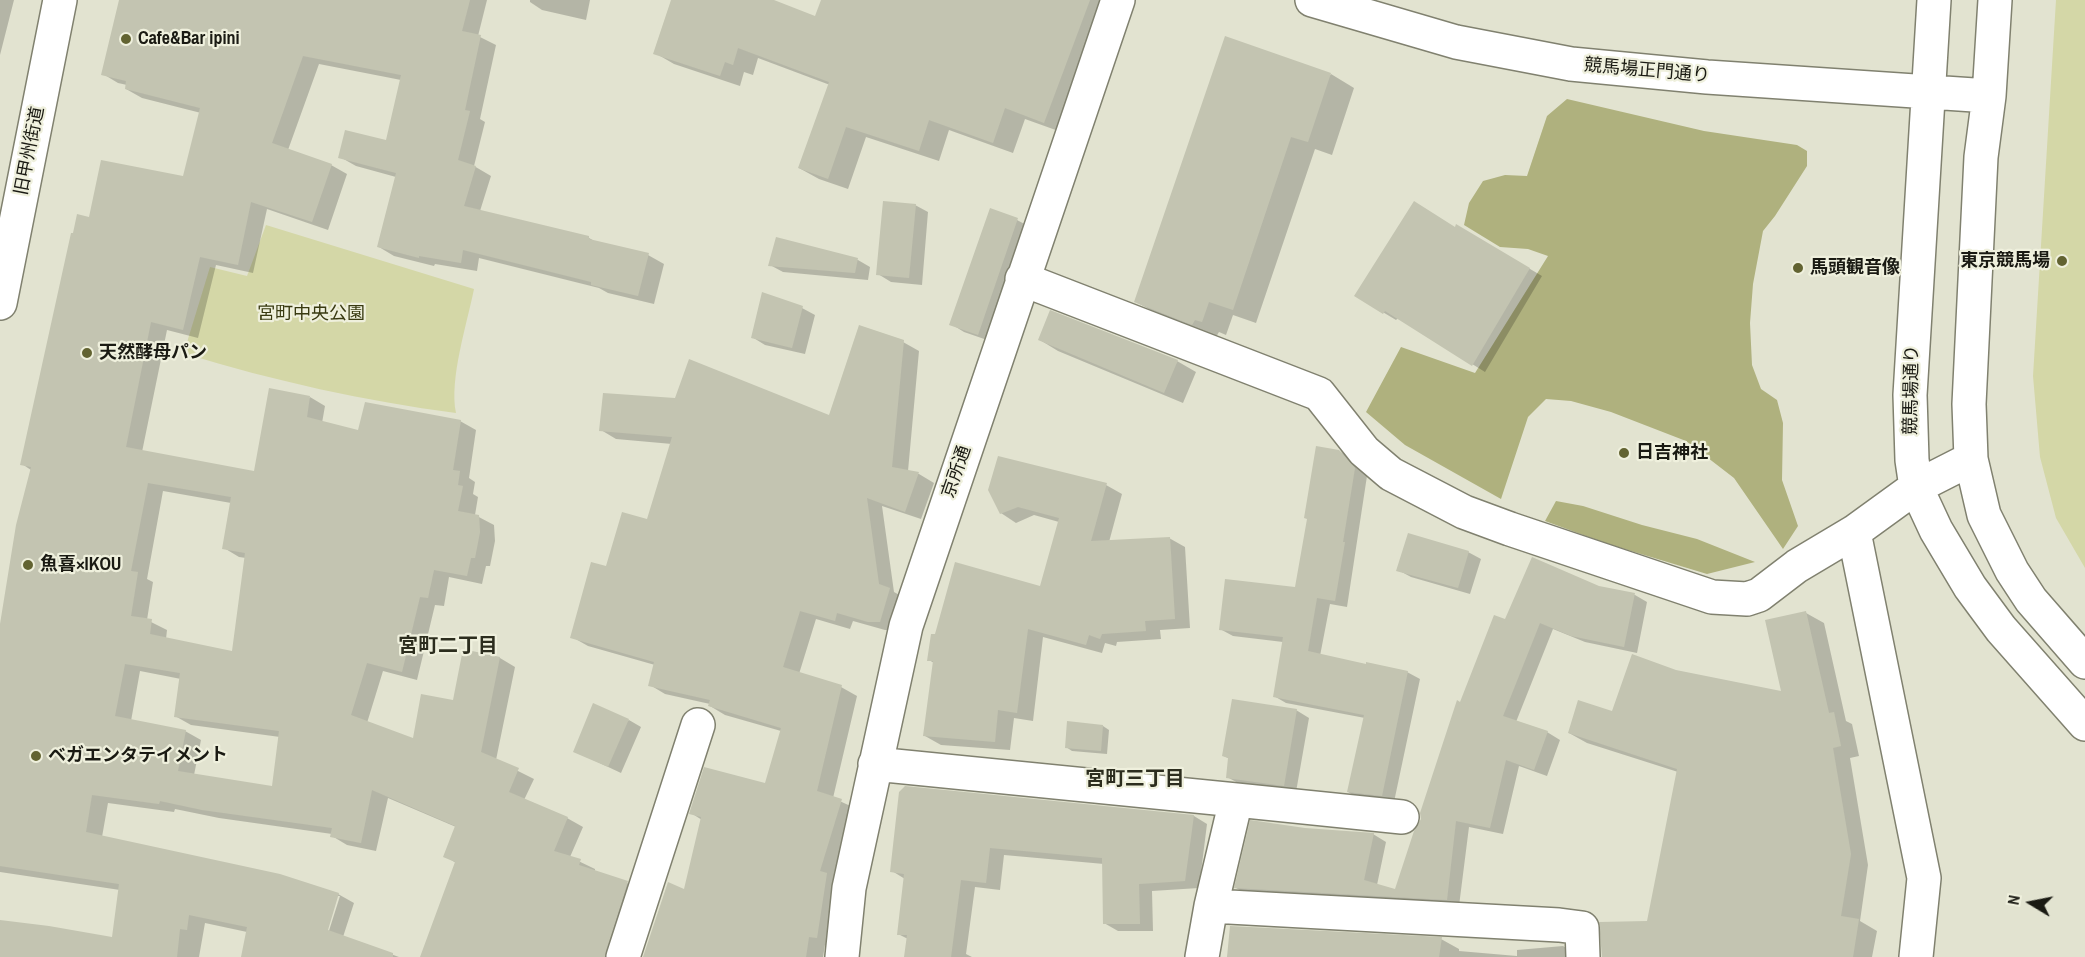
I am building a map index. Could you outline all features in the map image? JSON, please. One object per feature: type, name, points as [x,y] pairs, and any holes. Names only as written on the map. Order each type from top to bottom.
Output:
[{"type":"street","name":"旧甲州街道","points":[[0,303],[60,0]]},
{"type":"street","name":"京所通","points":[[842,957],[849,888],[906,626],[1118,0]]},
{"type":"street","name":"競馬場正門通り","points":[[1312,0],[1456,42],[1570,64],[1707,77],[1989,96]]},
{"type":"street","name":"競馬場通り","points":[[1934,0],[1910,395],[1912,460],[1916,487],[1936,530],[1970,587],[2001,629],[2085,724]]},
{"type":"street","points":[[1995,0],[1989,96],[1981,157],[1969,404],[1971,459],[1984,515],[2012,571],[2031,600],[2085,662]]},
{"type":"street","points":[[1022,279],[1319,394],[1364,451],[1391,474],[1464,512],[1712,597],[1748,599],[1759,595],[1797,566],[1854,532],[1916,487],[1971,459]]},
{"type":"street","points":[[1854,532],[1924,878],[1916,957]]},
{"type":"street","points":[[623,957],[698,725]]},
{"type":"street","points":[[875,764],[1402,817]]},
{"type":"street","points":[[1202,957],[1211,906],[1236,800]]},
{"type":"street","points":[[1211,906],[1558,924],[1582,928],[1583,957]]},
{"type":"green space","name":"東京競馬場","points":[[2056,0],[2085,0],[2085,568],[2056,518],[2040,457],[2033,376]]},
{"type":"green space","points":[[1567,99],[1704,131],[1797,145],[1807,151],[1807,166],[1763,231],[1753,284],[1750,323],[1752,365],[1761,389],[1777,400],[1783,423],[1782,480],[1798,526],[1783,549],[1734,478],[1686,441],[1611,412],[1571,401],[1546,399],[1528,417],[1501,499],[1405,445],[1366,412],[1401,347],[1475,373],[1548,256],[1528,249],[1500,247],[1464,225],[1469,203],[1483,181],[1505,175],[1527,176],[1547,116]]},
{"type":"green space","name":"宮町中央公園","points":[[266,225],[474,289],[457,368],[454,399],[456,413],[388,403],[320,389],[186,354],[188,339],[210,267],[247,276]]},
{"type":"green space","points":[[1556,501],[1583,506],[1642,525],[1697,539],[1755,562],[1707,574],[1608,544],[1545,521]]},
{"type":"building","points":[[119,0],[470,0],[462,31],[481,35],[465,110],[470,111],[458,160],[476,166],[464,206],[649,253],[638,296],[463,250],[461,263],[419,256],[419,258],[377,247],[396,173],[338,158],[345,130],[386,140],[401,75],[303,56],[272,143],[332,164],[312,222],[251,202],[238,265],[200,257],[183,330],[151,322],[126,447],[254,471],[269,388],[310,396],[307,417],[358,430],[365,402],[461,420],[453,470],[460,471],[458,485],[463,486],[458,511],[479,515],[480,532],[475,558],[471,558],[467,576],[434,570],[428,598],[420,597],[402,672],[367,663],[351,715],[413,738],[421,694],[453,700],[463,649],[500,657],[481,752],[519,768],[509,792],[568,817],[554,851],[581,859],[579,865],[628,881],[605,957],[420,957],[455,862],[443,857],[455,826],[372,790],[361,843],[330,837],[332,828],[202,810],[160,801],[159,804],[92,795],[86,832],[280,874],[339,893],[328,930],[393,953],[393,957],[241,957],[247,927],[189,915],[187,930],[180,929],[177,957],[0,957],[0,920],[112,937],[119,884],[0,866],[0,624],[16,525],[31,467],[20,465],[71,233],[73,233],[77,214],[89,217],[101,160],[183,176],[200,108],[125,89],[126,81],[101,75]],"holes":[[[148,483],[231,497],[222,549],[245,553],[232,651],[150,634],[152,619],[131,616],[138,572],[131,571]],[[125,664],[180,673],[174,717],[279,731],[272,786],[178,771],[186,730],[115,716]]]},
{"type":"building","points":[[671,0],[774,0],[815,16],[821,0],[1090,0],[1044,123],[1005,108],[993,143],[929,120],[919,151],[846,127],[828,179],[798,168],[829,82],[738,48],[733,65],[725,62],[720,76],[653,54]]},
{"type":"building","points":[[1225,36],[1331,73],[1308,142],[1291,137],[1233,310],[1209,302],[1202,322],[1195,320],[1192,325],[1134,302]]},
{"type":"building","points":[[883,201],[916,204],[909,278],[876,275]]},
{"type":"building","points":[[1414,201],[1455,227],[1456,224],[1530,268],[1472,366],[1385,311],[1383,314],[1354,296]]},
{"type":"building","points":[[990,208],[1018,218],[978,335],[949,325]]},
{"type":"building","points":[[776,237],[858,258],[855,273],[768,266]]},
{"type":"building","points":[[762,292],[803,306],[792,348],[751,338]]},
{"type":"building","points":[[1050,310],[1178,360],[1164,393],[1038,340]]},
{"type":"building","points":[[859,325],[904,340],[892,467],[919,472],[905,512],[867,498],[879,584],[890,588],[880,622],[868,622],[837,613],[835,621],[800,611],[783,667],[842,685],[817,791],[842,799],[820,871],[827,873],[817,938],[809,937],[806,957],[643,957],[668,882],[684,889],[701,817],[689,814],[704,767],[765,783],[781,728],[708,706],[710,700],[648,686],[654,662],[570,638],[591,562],[606,566],[622,512],[647,519],[672,437],[599,431],[603,393],[675,398],[689,359],[829,415]]},
{"type":"building","points":[[1316,446],[1339,450],[1355,468],[1335,601],[1317,598],[1308,651],[1408,671],[1382,796],[1347,792],[1364,715],[1273,697],[1283,637],[1219,630],[1225,579],[1295,587],[1307,519],[1304,518]]},
{"type":"building","points":[[998,456],[1107,483],[1091,541],[1170,537],[1175,619],[1145,621],[1146,631],[1102,634],[1100,639],[1089,635],[1086,645],[1028,629],[1017,713],[998,710],[995,742],[923,736],[933,661],[927,661],[931,634],[935,634],[955,562],[1040,586],[1059,518],[1018,507],[1000,514],[988,490]]},
{"type":"building","points":[[1408,533],[1469,551],[1458,588],[1396,571]]},
{"type":"building","points":[[1532,557],[1599,586],[1635,593],[1624,647],[1571,636],[1540,623],[1503,716],[1548,731],[1534,770],[1506,760],[1490,828],[1456,821],[1447,900],[1234,888],[1250,820],[1305,828],[1374,833],[1364,880],[1395,889],[1414,831],[1421,819],[1420,813],[1457,700],[1460,702],[1494,615],[1505,619]]},
{"type":"building","points":[[1806,611],[1829,713],[1834,712],[1841,746],[1833,748],[1851,854],[1841,916],[1859,919],[1853,957],[1602,957],[1599,922],[1647,921],[1677,769],[1568,733],[1578,700],[1612,711],[1632,654],[1676,670],[1781,691],[1765,620]]},
{"type":"building","points":[[1232,699],[1297,709],[1284,786],[1226,778],[1228,758],[1222,756]]},
{"type":"building","points":[[593,703],[629,719],[608,767],[573,752]]},
{"type":"building","points":[[1067,721],[1103,725],[1101,751],[1065,748]]},
{"type":"building","points":[[905,786],[1194,815],[1185,881],[1139,884],[1140,924],[1103,924],[1102,858],[990,848],[986,883],[961,880],[951,957],[904,957],[907,935],[897,935],[904,874],[890,872],[899,792]]},
{"type":"building","points":[[1230,926],[1442,937],[1439,957],[1227,957]]},
{"type":"place","name":"Cafe&Bar ipini","points":[[126,39]]},
{"type":"place","name":"東京競馬場","points":[[2062,261]]},
{"type":"place","name":"馬頭観音像","points":[[1798,268]]},
{"type":"place","name":"天然酵母パン","points":[[87,353]]},
{"type":"place","name":"日吉神社","points":[[1624,453]]},
{"type":"place","name":"魚喜×IKOU","points":[[28,565]]},
{"type":"place","name":"ベガエンタテイメント","points":[[36,756]]},
{"type":"district","name":"宮町二丁目","points":[[448,647]]},
{"type":"district","name":"宮町三丁目","points":[[1135,780]]}]
